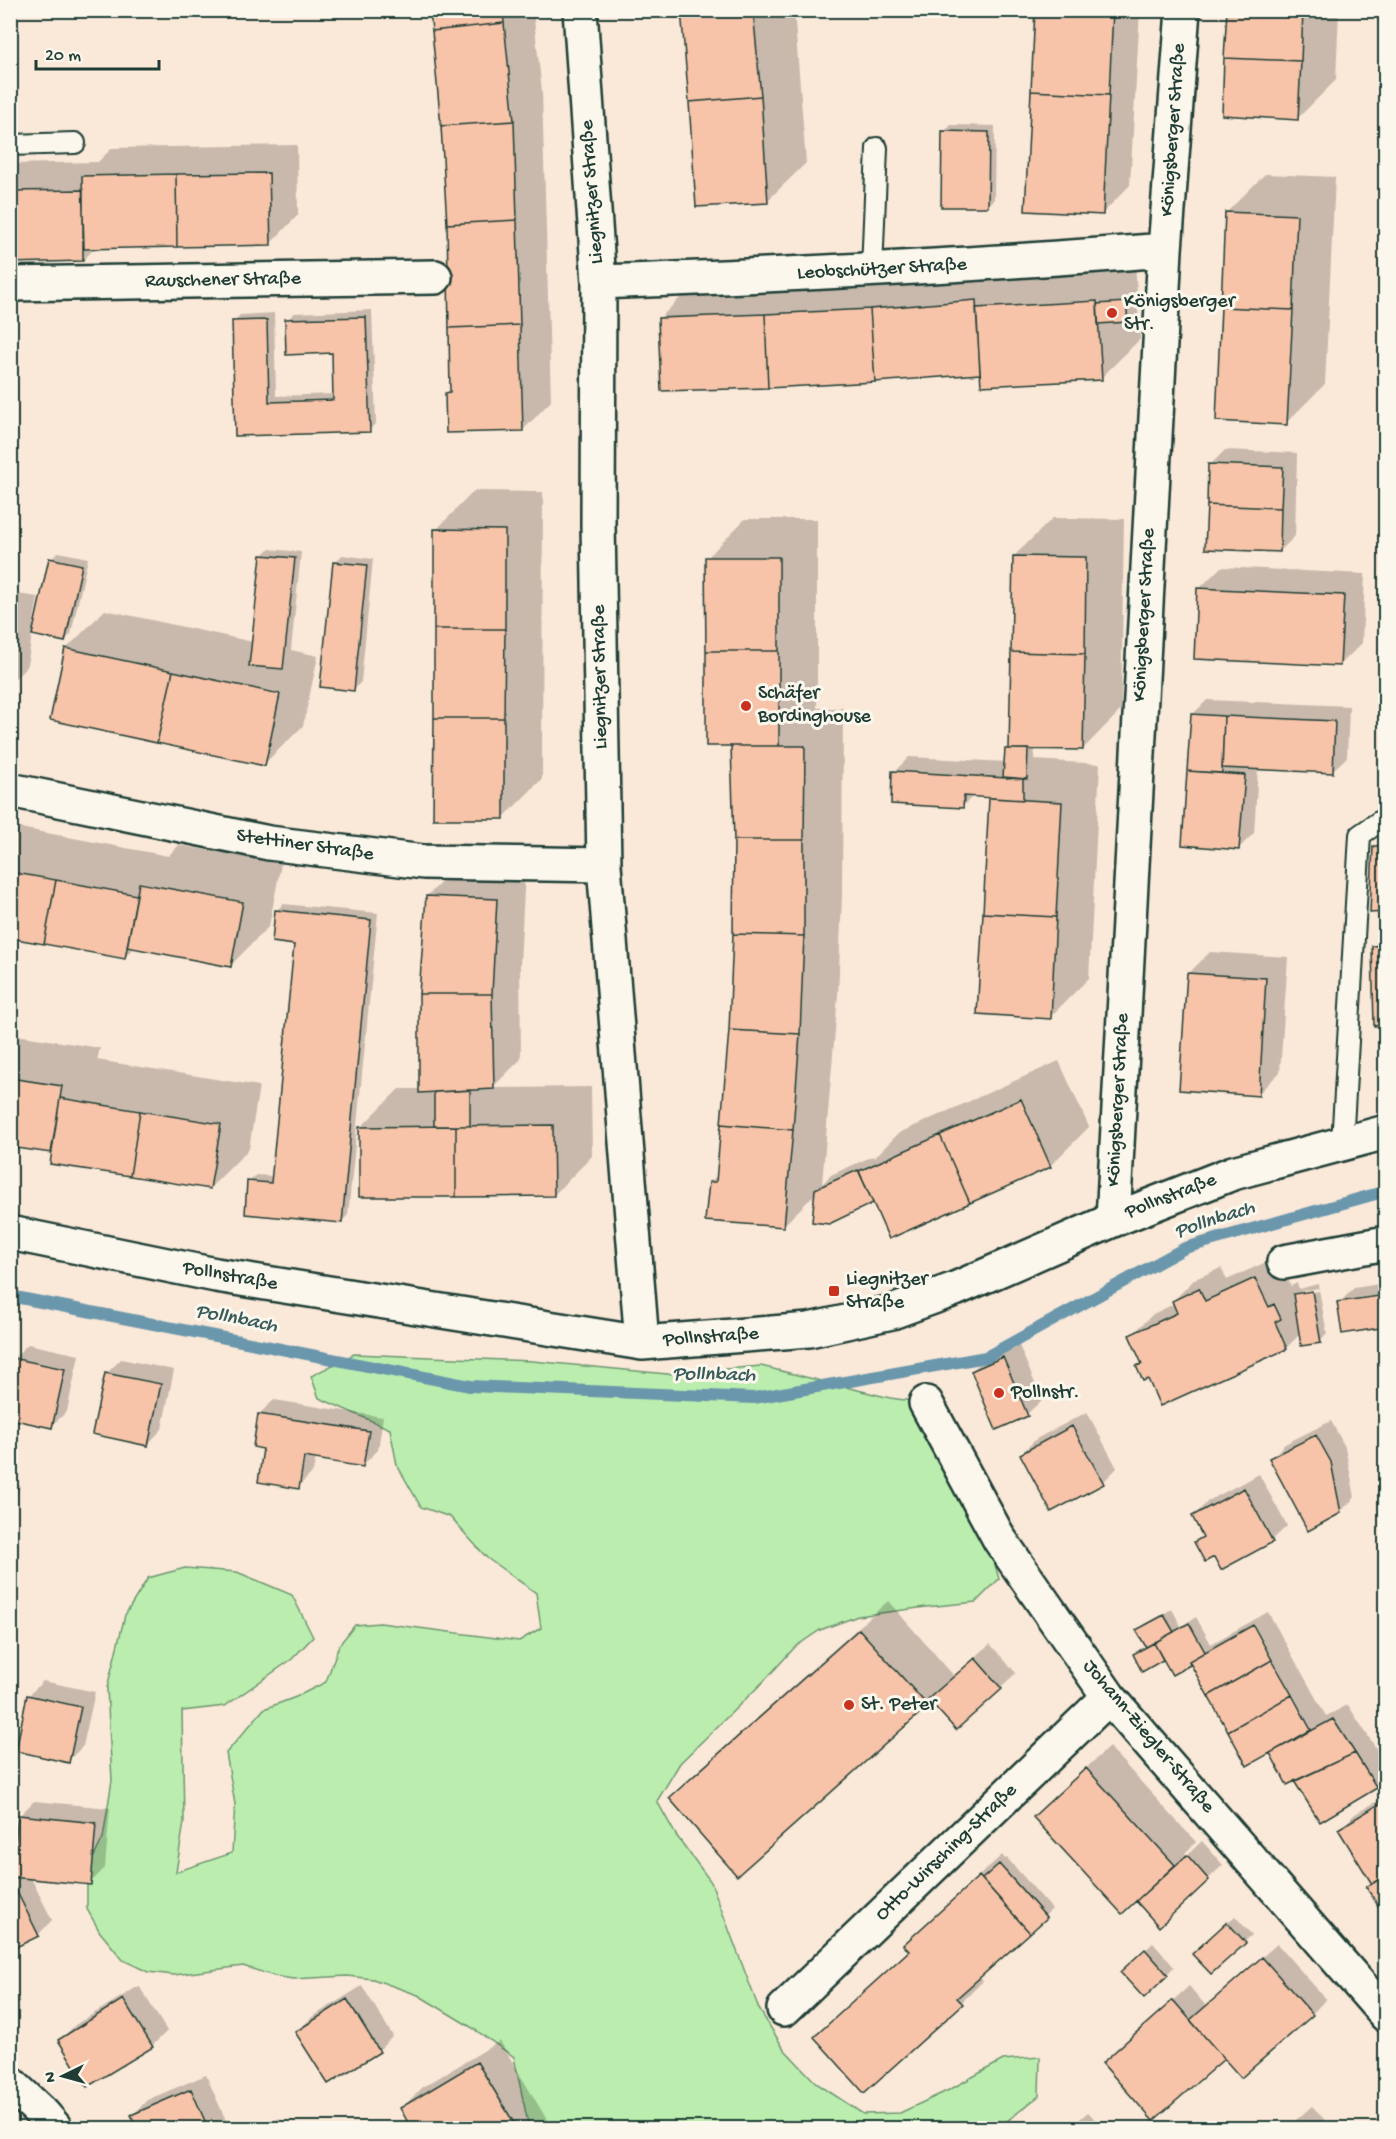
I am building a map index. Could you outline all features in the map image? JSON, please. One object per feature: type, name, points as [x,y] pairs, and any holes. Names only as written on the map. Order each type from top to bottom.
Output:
[{"type":"street","name":"Liegnitzer Straße","points":[[580,10],[599,282],[598,524],[604,866],[642,1343]]},
{"type":"street","name":"Königsberger Straße","points":[[1113,1220],[1165,250],[1183,10]]},
{"type":"street","name":"Leobschützer Straße","points":[[599,282],[872,270],[1165,250]]},
{"type":"street","name":"Rauschener Straße","points":[[10,284],[435,277]]},
{"type":"street","name":"Stettiner Straße","points":[[10,790],[277,844],[424,862],[604,866]]},
{"type":"street","name":"Pollnstraße","points":[[10,1233],[216,1275],[642,1343],[808,1330],[892,1312],[955,1289],[1113,1220],[1233,1173],[1386,1132]]},
{"type":"street","points":[[1284,1262],[1386,1243]]},
{"type":"street","name":"Johann-Ziegler-Straße","points":[[926,1403],[1000,1540],[1109,1697],[1386,2015]]},
{"type":"street","name":"Otto-Wirsching-Straße","points":[[784,2009],[1109,1697]]},
{"type":"street","points":[[10,2083],[55,2128]]},
{"type":"lane","points":[[10,145],[75,143]]},
{"type":"lane","points":[[872,270],[877,148]]},
{"type":"lane","points":[[1342,1144],[1360,835],[1386,817]]},
{"type":"green space","points":[[354,1354],[532,1361],[667,1374],[761,1366],[890,1398],[926,1403],[989,1543],[999,1579],[976,1602],[858,1616],[820,1630],[795,1647],[765,1680],[680,1763],[657,1801],[676,1835],[711,1882],[759,2009],[784,2049],[816,2083],[863,2114],[900,2113],[951,2089],[1003,2060],[1040,2057],[1039,2096],[998,2128],[529,2128],[514,2057],[471,2027],[418,1995],[373,1979],[347,1976],[293,1979],[274,1976],[243,1966],[174,1975],[148,1972],[123,1960],[100,1932],[87,1909],[87,1871],[103,1838],[112,1780],[107,1688],[125,1615],[148,1578],[185,1568],[237,1572],[292,1595],[313,1637],[292,1659],[225,1706],[182,1711],[184,1822],[176,1872],[232,1853],[235,1804],[226,1753],[264,1709],[326,1682],[339,1645],[355,1625],[380,1623],[519,1641],[541,1628],[536,1593],[487,1558],[450,1517],[421,1507],[397,1465],[390,1429],[319,1398],[311,1376]]},
{"type":"building","points":[[430,10],[503,10],[504,23],[432,31]]},
{"type":"building","points":[[681,10],[753,10],[761,96],[689,102]]},
{"type":"building","points":[[1035,10],[1113,10],[1109,95],[1031,91]]},
{"type":"building","points":[[1227,10],[1303,10],[1301,61],[1224,58]]},
{"type":"building","points":[[504,23],[514,121],[441,126],[432,31]]},
{"type":"building","points":[[1224,58],[1301,61],[1298,120],[1222,115]]},
{"type":"building","points":[[1031,91],[1109,95],[1103,215],[1025,211]]},
{"type":"building","points":[[761,96],[768,203],[696,207],[689,102]]},
{"type":"building","points":[[514,121],[517,220],[447,224],[441,126]]},
{"type":"building","points":[[942,131],[989,132],[988,207],[941,207]]},
{"type":"building","points":[[269,173],[271,245],[177,247],[176,174]]},
{"type":"building","points":[[176,174],[177,247],[84,249],[82,176]]},
{"type":"building","points":[[83,190],[83,261],[10,263],[10,191]]},
{"type":"building","points":[[1225,212],[1297,215],[1293,310],[1221,307]]},
{"type":"building","points":[[517,220],[520,325],[449,328],[447,224]]},
{"type":"building","points":[[976,300],[980,374],[875,382],[870,309]]},
{"type":"building","points":[[1097,301],[1102,380],[981,386],[976,308]]},
{"type":"building","name":"Königsberger Str.","points":[[1126,302],[1128,322],[1098,324],[1097,304]]},
{"type":"building","points":[[1221,307],[1293,310],[1287,425],[1216,421]]},
{"type":"building","points":[[870,309],[875,382],[768,388],[765,314]]},
{"type":"building","points":[[765,314],[768,388],[661,391],[658,318]]},
{"type":"building","points":[[366,317],[370,432],[235,436],[232,321],[267,320],[269,402],[333,400],[332,353],[286,355],[285,319]]},
{"type":"building","points":[[520,325],[523,431],[446,433],[445,393],[450,392],[449,328]]},
{"type":"building","points":[[1208,464],[1283,467],[1281,508],[1207,505]]},
{"type":"building","points":[[1207,505],[1281,508],[1280,552],[1205,549]]},
{"type":"building","points":[[434,529],[505,530],[505,629],[434,629]]},
{"type":"building","points":[[261,555],[295,558],[283,669],[249,666]]},
{"type":"building","points":[[1013,556],[1086,557],[1085,654],[1011,652]]},
{"type":"building","points":[[705,557],[779,557],[779,651],[706,651]]},
{"type":"building","points":[[49,558],[82,565],[65,642],[32,635]]},
{"type":"building","points":[[333,562],[367,565],[354,691],[320,687]]},
{"type":"building","points":[[1197,588],[1344,595],[1340,666],[1194,659]]},
{"type":"building","points":[[434,629],[505,629],[504,718],[434,718]]},
{"type":"building","points":[[65,648],[173,671],[157,743],[50,720]]},
{"type":"building","points":[[706,651],[779,651],[779,746],[706,746]]},
{"type":"building","points":[[1011,652],[1085,654],[1083,750],[1009,749]]},
{"type":"building","points":[[173,671],[280,694],[265,766],[157,743]]},
{"type":"building","points":[[1191,714],[1224,716],[1222,773],[1187,771]]},
{"type":"building","points":[[1224,716],[1335,721],[1333,773],[1222,768]]},
{"type":"building","points":[[434,718],[504,718],[504,819],[433,819]]},
{"type":"building","points":[[731,746],[805,746],[804,840],[734,840]]},
{"type":"building","points":[[1005,749],[1028,749],[1027,779],[1003,777]]},
{"type":"building","points":[[892,771],[1023,779],[1023,800],[964,796],[963,808],[891,804]]},
{"type":"building","points":[[1187,771],[1245,775],[1239,850],[1182,845]]},
{"type":"building","points":[[989,798],[1062,802],[1056,917],[983,913]]},
{"type":"building","points":[[734,840],[804,840],[804,936],[733,934]]},
{"type":"building","points":[[1373,846],[1386,846],[1386,912],[1370,913]]},
{"type":"building","points":[[10,872],[56,880],[44,944],[10,938]]},
{"type":"building","points":[[56,880],[137,895],[125,959],[44,944]]},
{"type":"building","points":[[139,883],[243,902],[231,967],[127,947]]},
{"type":"building","points":[[426,896],[497,899],[492,994],[419,994]]},
{"type":"building","points":[[275,910],[371,920],[342,1223],[245,1214],[247,1181],[271,1183],[294,945],[272,942]]},
{"type":"building","points":[[983,913],[1056,917],[1051,1019],[977,1014]]},
{"type":"building","points":[[733,934],[804,936],[800,1034],[729,1030]]},
{"type":"building","points":[[1386,945],[1386,1025],[1374,1026],[1372,946]]},
{"type":"building","points":[[1187,973],[1266,978],[1259,1096],[1179,1090]]},
{"type":"building","points":[[419,994],[492,994],[494,1089],[419,1093]]},
{"type":"building","points":[[729,1030],[800,1034],[793,1130],[721,1124]]},
{"type":"building","points":[[10,1078],[62,1086],[51,1153],[10,1147]]},
{"type":"building","points":[[470,1090],[470,1126],[434,1126],[434,1092]]},
{"type":"building","points":[[60,1098],[140,1111],[130,1176],[50,1164]]},
{"type":"building","points":[[1021,1099],[1051,1167],[970,1203],[940,1135]]},
{"type":"building","points":[[140,1111],[221,1124],[210,1189],[130,1176]]},
{"type":"building","points":[[721,1124],[793,1130],[784,1227],[705,1221],[709,1182],[716,1182]]},
{"type":"building","points":[[553,1125],[554,1196],[456,1197],[456,1126]]},
{"type":"building","points":[[456,1126],[456,1197],[359,1197],[359,1127]]},
{"type":"building","points":[[940,1135],[970,1203],[889,1239],[859,1171]]},
{"type":"building","points":[[858,1170],[873,1203],[829,1224],[812,1222],[815,1189]]},
{"type":"building","points":[[1255,1278],[1269,1307],[1274,1304],[1281,1319],[1275,1322],[1287,1349],[1160,1406],[1148,1379],[1143,1381],[1136,1366],[1142,1364],[1129,1335],[1177,1313],[1172,1301],[1199,1288],[1205,1301]]},
{"type":"building","points":[[1312,1291],[1321,1343],[1301,1346],[1293,1294]]},
{"type":"building","points":[[1386,1295],[1386,1327],[1342,1334],[1337,1302]]},
{"type":"building","name":"Pollnstr.","points":[[1003,1357],[1028,1416],[996,1430],[971,1371]]},
{"type":"building","points":[[12,1358],[65,1369],[52,1428],[10,1419]]},
{"type":"building","points":[[105,1373],[161,1384],[148,1446],[92,1434]]},
{"type":"building","points":[[258,1414],[369,1431],[363,1467],[304,1457],[299,1489],[258,1482],[263,1449],[253,1447]]},
{"type":"building","points":[[1072,1426],[1104,1484],[1051,1512],[1020,1454]]},
{"type":"building","points":[[1316,1435],[1331,1462],[1341,1513],[1308,1531],[1269,1458]]},
{"type":"building","points":[[1244,1488],[1273,1542],[1221,1570],[1214,1557],[1205,1562],[1194,1542],[1203,1537],[1192,1516]]},
{"type":"building","points":[[1164,1615],[1174,1632],[1146,1647],[1136,1630]]},
{"type":"building","points":[[1189,1623],[1205,1652],[1189,1661],[1190,1665],[1172,1675],[1154,1643]]},
{"type":"building","points":[[1253,1625],[1272,1660],[1208,1696],[1189,1661]]},
{"type":"building","points":[[859,1629],[928,1706],[737,1876],[669,1798]]},
{"type":"building","points":[[1154,1643],[1163,1660],[1142,1672],[1133,1654]]},
{"type":"building","points":[[975,1658],[1002,1689],[956,1730],[928,1699]]},
{"type":"building","points":[[1272,1660],[1292,1695],[1228,1731],[1208,1696]]},
{"type":"building","points":[[27,1695],[81,1707],[69,1763],[16,1751]]},
{"type":"building","points":[[1292,1695],[1311,1730],[1247,1766],[1228,1731]]},
{"type":"building","points":[[1333,1719],[1355,1753],[1287,1785],[1270,1753]]},
{"type":"building","points":[[1355,1753],[1377,1788],[1320,1822],[1294,1781]]},
{"type":"building","points":[[1086,1768],[1175,1865],[1122,1914],[1033,1817]]},
{"type":"building","points":[[1386,1800],[1386,1875],[1372,1884],[1338,1829]]},
{"type":"building","points":[[18,1815],[96,1823],[91,1885],[12,1877]]},
{"type":"building","points":[[1187,1855],[1209,1880],[1159,1927],[1136,1901]]},
{"type":"building","points":[[999,1864],[1047,1918],[1030,1933],[982,1879]]},
{"type":"building","points":[[1386,1875],[1386,1918],[1366,1887]]},
{"type":"building","points":[[979,1876],[1030,1933],[957,1998],[963,2004],[864,2093],[814,2037],[909,1951],[903,1945]]},
{"type":"building","points":[[13,1884],[39,1936],[10,1950],[10,1885]]},
{"type":"building","points":[[1227,1922],[1246,1943],[1211,1974],[1192,1954]]},
{"type":"building","points":[[1145,1949],[1168,1975],[1144,1998],[1120,1972]]},
{"type":"building","points":[[1262,1957],[1313,2015],[1241,2078],[1190,2020]]},
{"type":"building","points":[[123,1999],[153,2047],[87,2087],[58,2040]]},
{"type":"building","points":[[347,1999],[380,2052],[328,2084],[295,2032]]},
{"type":"building","points":[[1173,2000],[1224,2059],[1153,2121],[1102,2063]]},
{"type":"building","points":[[477,2062],[517,2128],[411,2128],[400,2108]]},
{"type":"building","points":[[191,2089],[208,2128],[137,2128],[131,2115]]},
{"type":"waterway","name":"Pollnbach","points":[[10,1296],[470,1386],[754,1398],[986,1357],[1185,1248],[1386,1191]]},
{"type":"place","name":"Königsberger Str.","points":[[1112,313]]},
{"type":"place","name":"Schäfer Bordinghouse","points":[[746,706]]},
{"type":"place","name":"Liegnitzer Straße","points":[[834,1291]]},
{"type":"place","name":"Pollnstr.","points":[[999,1393]]},
{"type":"place","name":"St. Peter","points":[[849,1705]]}]
